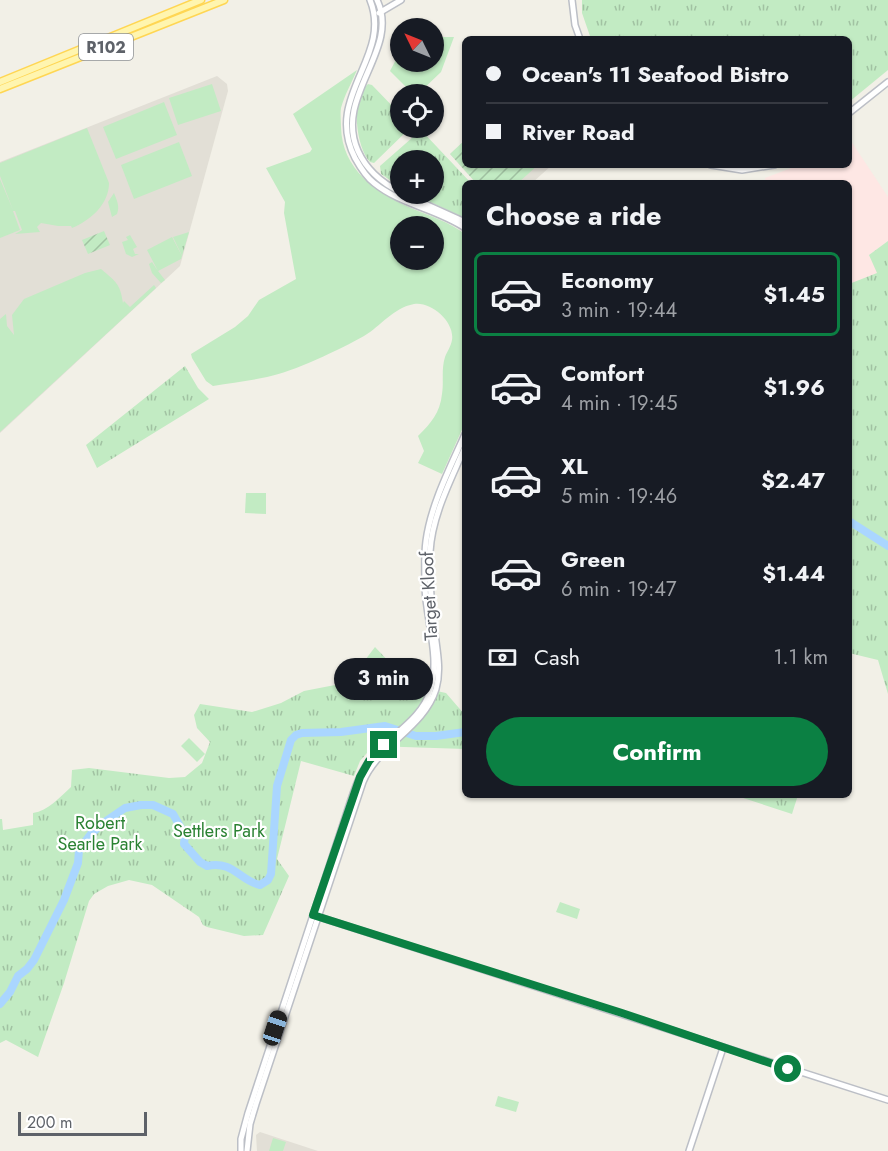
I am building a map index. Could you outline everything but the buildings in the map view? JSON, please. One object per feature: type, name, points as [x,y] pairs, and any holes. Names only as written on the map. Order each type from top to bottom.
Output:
[{"type":"main road","name":"R102","points":[[0,82],[201,0]]},
{"type":"main road","name":"R102","points":[[0,89],[224,0]]},
{"type":"main road","points":[[370,0],[375,15],[376,32],[350,100],[346,116],[348,141],[358,164],[389,193],[462,227]]},
{"type":"main road","points":[[377,0],[382,12],[381,33],[358,92],[352,120],[357,149],[369,174],[390,186]]},
{"type":"main road","points":[[375,15],[400,0]]},
{"type":"main road","points":[[572,0],[579,36]]},
{"type":"main road","points":[[852,111],[888,82]]},
{"type":"main road","points":[[722,168],[742,170],[755,168]]},
{"type":"main road","points":[[426,204],[462,221]]},
{"type":"main road","name":"Target Kloof","points":[[447,483],[462,442]]},
{"type":"main road","name":"Target Kloof","points":[[316,916],[360,777],[369,761],[386,747],[432,694],[433,658],[426,595],[426,542],[432,514],[462,453]]},
{"type":"main road","points":[[241,1151],[247,1122],[316,916],[888,1100]]},
{"type":"main road","points":[[689,1151],[723,1048]]},
{"type":"main road","points":[[247,1122],[247,1151]]},
{"type":"shaded area","points":[[217,76],[227,84],[228,91],[180,266],[0,433],[0,162]]},
{"type":"shaded area","points":[[462,143],[462,167],[450,154]]},
{"type":"shaded area","points":[[852,143],[888,197],[888,241],[869,255],[878,273],[852,283],[852,180],[765,180],[765,178],[791,168],[852,168]]},
{"type":"shaded area","points":[[463,168],[549,168],[535,180],[473,180]]},
{"type":"shaded area","points":[[260,1132],[318,1151],[257,1151],[256,1135]]},
{"type":"green space","points":[[582,0],[888,0],[888,70],[852,100],[852,36],[590,36],[582,13]]},
{"type":"green space","points":[[444,37],[454,37],[444,64]]},
{"type":"green space","points":[[357,70],[341,108],[341,127],[347,156],[363,178],[390,198],[390,204],[403,204],[430,216],[390,216],[390,270],[444,270],[444,222],[462,232],[462,430],[442,474],[418,463],[424,451],[418,436],[431,422],[439,407],[443,389],[444,362],[452,340],[450,326],[446,320],[428,306],[414,304],[400,309],[364,336],[343,347],[303,365],[267,377],[213,386],[206,381],[192,358],[191,354],[235,327],[248,316],[259,300],[296,279],[284,213],[285,202],[266,168],[310,152],[312,149],[293,114]]},
{"type":"green space","points":[[391,72],[441,72],[428,84],[403,84]]},
{"type":"green space","points":[[212,84],[221,111],[178,125],[169,98]]},
{"type":"green space","points":[[368,84],[372,85],[390,104],[390,138],[400,138],[374,163],[370,162],[365,155],[358,134],[357,111],[362,91]]},
{"type":"green space","points":[[164,102],[177,135],[116,159],[103,127]]},
{"type":"green space","points":[[87,128],[109,183],[106,198],[98,210],[86,221],[72,228],[71,226],[41,223],[37,227],[40,232],[15,234],[22,230],[15,211],[13,211],[20,230],[0,238],[0,179],[13,210],[0,176],[0,163]]},
{"type":"green space","points":[[412,138],[429,138],[440,150],[398,150]]},
{"type":"green space","points":[[179,142],[192,176],[134,199],[121,165]]},
{"type":"green space","points":[[462,143],[462,167],[450,154]]},
{"type":"green space","points":[[444,154],[468,180],[462,180],[462,217],[435,204],[444,204]]},
{"type":"green space","points":[[390,157],[390,180],[381,174],[380,166]]},
{"type":"green space","points":[[463,168],[535,168],[521,180],[473,180]]},
{"type":"green space","points":[[114,193],[118,208],[117,214],[112,217],[108,202]]},
{"type":"green space","points":[[104,231],[110,245],[88,254],[82,240]]},
{"type":"green space","points":[[189,232],[182,256],[173,237]]},
{"type":"green space","points":[[130,235],[137,247],[133,249],[135,254],[139,254],[132,257],[126,254],[122,242],[128,240],[126,237]]},
{"type":"green space","points":[[172,237],[182,256],[181,259],[158,271],[147,250]]},
{"type":"green space","points":[[888,241],[888,694],[878,660],[852,654],[852,283],[877,273],[869,255]]},
{"type":"green space","points":[[152,262],[165,280],[161,283],[152,273],[149,264]]},
{"type":"green space","points":[[101,269],[116,283],[123,303],[124,301],[130,307],[154,285],[156,288],[0,432],[0,319],[6,314],[7,326],[14,335],[12,315],[24,299],[85,273]]},
{"type":"green space","points":[[185,366],[198,388],[209,399],[97,468],[86,445]]},
{"type":"green space","points":[[246,493],[266,493],[266,514],[245,513]]},
{"type":"green space","points":[[375,647],[393,666],[395,682],[446,693],[462,712],[462,749],[373,746],[360,761],[354,776],[301,761],[277,859],[289,876],[263,935],[244,936],[207,927],[203,925],[199,917],[152,885],[129,880],[108,886],[94,894],[89,901],[38,1057],[6,1040],[0,1043],[0,819],[2,819],[3,830],[33,825],[33,813],[49,807],[71,787],[72,770],[89,768],[169,778],[185,777],[202,763],[210,742],[197,728],[194,715],[200,704],[252,712],[281,703],[304,691],[335,685],[359,668]]},
{"type":"green space","points":[[189,738],[205,754],[197,762],[181,746]]},
{"type":"green space","points":[[743,798],[797,798],[792,814]]},
{"type":"green space","points":[[560,902],[580,909],[577,919],[556,912]]},
{"type":"green space","points":[[498,1096],[519,1102],[516,1112],[495,1106]]},
{"type":"green space","points":[[273,1138],[286,1142],[283,1151],[269,1151]]},
{"type":"waterway","points":[[852,523],[888,546]]},
{"type":"waterway","points":[[0,1004],[10,992],[18,976],[34,960],[64,900],[78,863],[79,850],[103,823],[125,808],[153,805],[173,814],[185,835],[184,844],[200,862],[207,866],[230,868],[247,880],[260,885],[268,880],[271,874],[277,786],[291,740],[296,735],[385,726],[416,736],[462,732]]},
{"type":"route","points":[[384,745],[369,761],[360,777],[313,915],[622,1013],[788,1069]]},
{"type":"park label","name":"Settlers Park","points":[[219,831]]},
{"type":"park label","name":"Robert Searle Park","points":[[100,833]]}]
